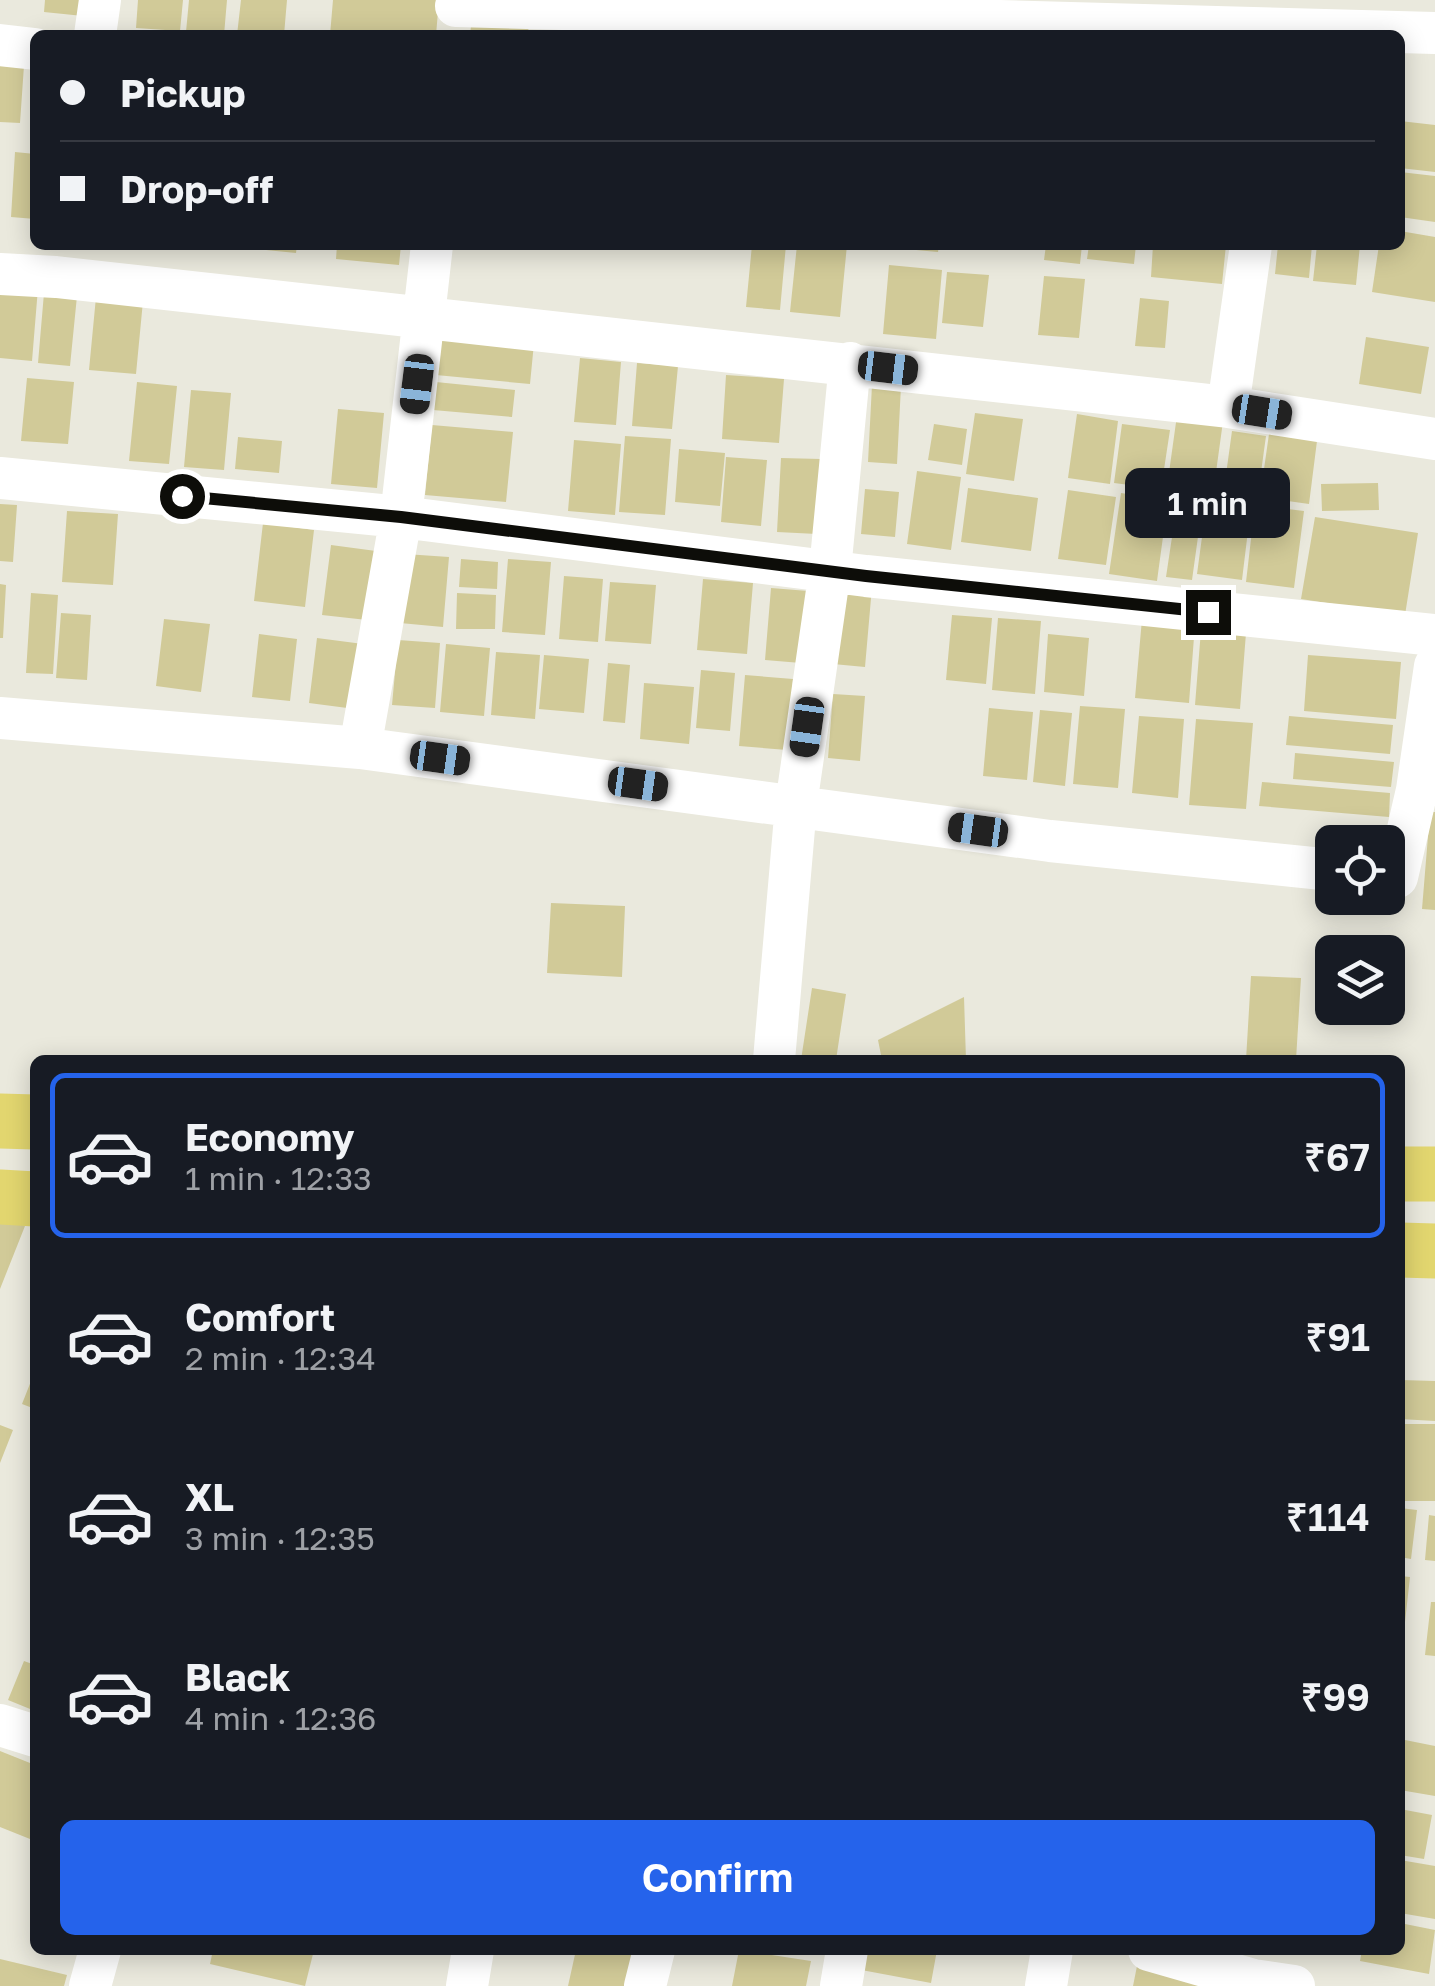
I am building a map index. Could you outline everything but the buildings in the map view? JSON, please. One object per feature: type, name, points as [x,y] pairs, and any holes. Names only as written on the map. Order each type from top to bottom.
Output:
[{"type":"main road","points":[[0,1121],[30,1122]]},
{"type":"main road","points":[[1405,1174],[1435,1174]]},
{"type":"main road","points":[[0,1197],[30,1199]]},
{"type":"main road","points":[[1405,1250],[1435,1250]]},
{"type":"street","points":[[96,30],[100,0]]},
{"type":"street","points":[[455,14],[1280,30]]},
{"type":"street","points":[[1405,32],[1435,33]]},
{"type":"street","points":[[0,45],[30,48]]},
{"type":"street","points":[[360,748],[401,517],[432,250]]},
{"type":"street","points":[[1228,406],[1250,250]]},
{"type":"street","points":[[0,274],[59,261],[425,317],[1228,406],[1435,439]]},
{"type":"street","points":[[774,1055],[796,805],[830,570],[850,363]]},
{"type":"street","points":[[0,478],[401,517],[830,570],[1435,636]]},
{"type":"street","points":[[1405,854],[1426,792],[1435,666]]},
{"type":"street","points":[[0,718],[360,748],[1050,841],[1315,868]]},
{"type":"street","points":[[0,1725],[30,1734]]},
{"type":"street","points":[[90,1986],[99,1955]]},
{"type":"street","points":[[467,1986],[472,1955]]},
{"type":"street","points":[[645,1986],[653,1955]]},
{"type":"street","points":[[842,1986],[846,1955]]},
{"type":"street","points":[[1046,1986],[1051,1955]]},
{"type":"street","points":[[1172,1955],[1264,1975]]},
{"type":"route","points":[[182,496],[401,517],[866,576],[1208,612]]}]
